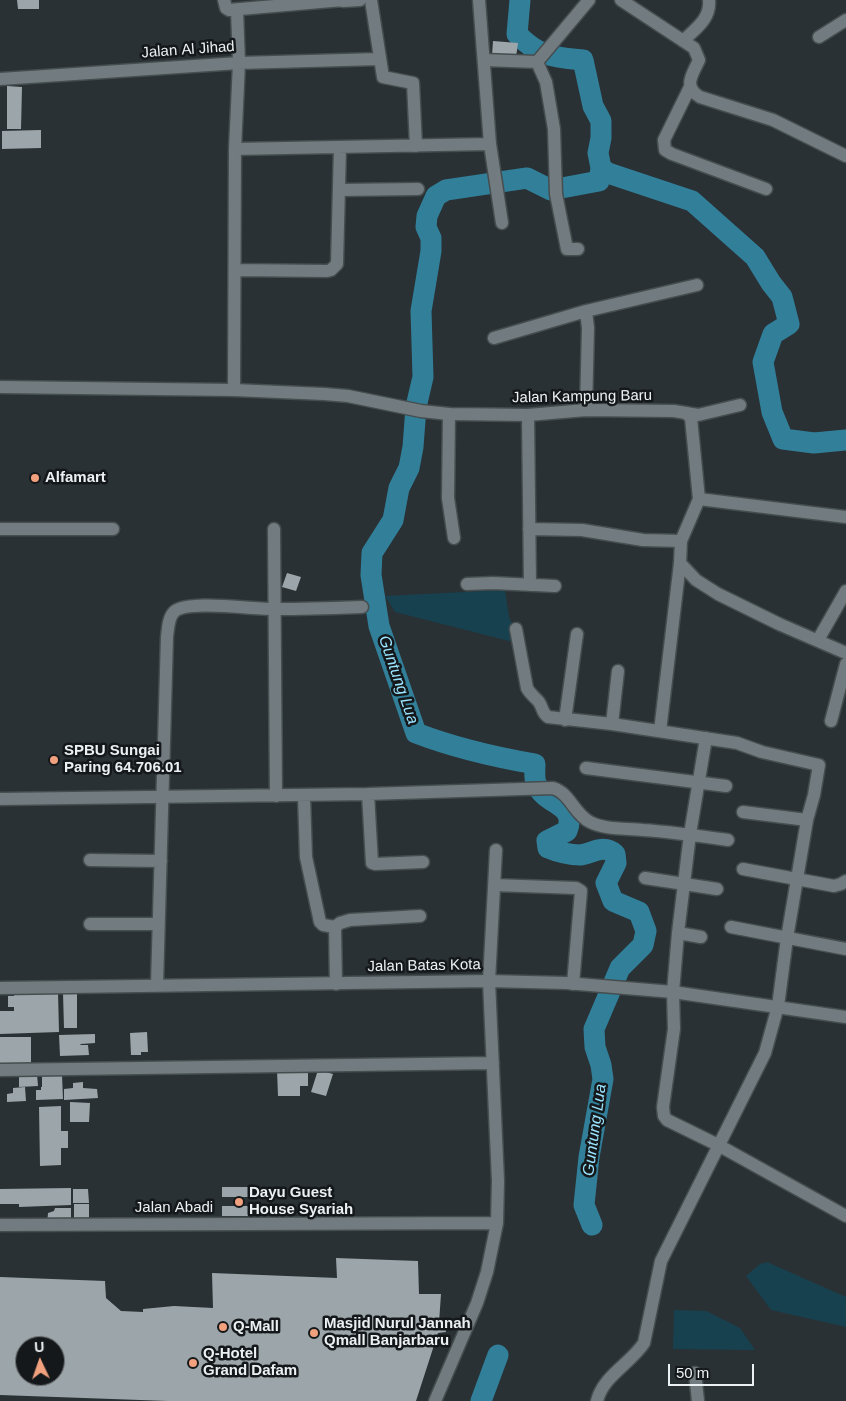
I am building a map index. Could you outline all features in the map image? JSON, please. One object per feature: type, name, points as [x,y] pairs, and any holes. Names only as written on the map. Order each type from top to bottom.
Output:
[{"type":"street","points":[[224,0],[226,9],[229,10],[277,4],[360,0]]},
{"type":"street","points":[[371,0],[382,75],[384,78],[413,83],[416,146]]},
{"type":"street","points":[[479,0],[490,144],[502,223]]},
{"type":"street","points":[[537,62],[589,0]]},
{"type":"street","points":[[622,0],[694,48],[699,60],[690,79],[690,86],[664,140],[665,150],[766,189]]},
{"type":"street","points":[[683,41],[706,19],[710,8],[709,0]]},
{"type":"street","points":[[234,390],[235,149],[238,10]]},
{"type":"street","points":[[819,37],[846,20]]},
{"type":"street","name":"Jalan Al Jihad","points":[[0,79],[238,63],[379,59]]},
{"type":"street","points":[[484,60],[537,62]]},
{"type":"street","points":[[537,62],[546,82],[554,129],[556,190],[567,249],[578,249]]},
{"type":"street","points":[[690,86],[693,92],[700,96],[773,120],[846,156]]},
{"type":"street","points":[[235,149],[490,144]]},
{"type":"street","points":[[235,270],[331,270],[337,264],[340,147]]},
{"type":"street","points":[[339,190],[418,189]]},
{"type":"street","points":[[494,338],[586,311],[697,285]]},
{"type":"street","points":[[586,311],[588,328],[586,410]]},
{"type":"street","name":"Jalan Kampung Baru","points":[[0,387],[234,390],[348,396],[402,408],[449,414],[528,415],[586,410],[674,411],[698,415],[740,405]]},
{"type":"street","points":[[660,731],[681,541],[699,499],[691,418],[686,413]]},
{"type":"street","points":[[449,414],[448,498],[454,538]]},
{"type":"street","points":[[528,415],[530,585]]},
{"type":"street","points":[[699,499],[846,517]]},
{"type":"street","points":[[0,529],[113,529]]},
{"type":"street","points":[[274,529],[276,796]]},
{"type":"street","points":[[529,529],[582,530],[643,540],[681,541]]},
{"type":"street","points":[[680,563],[696,580],[718,594],[779,624],[846,653]]},
{"type":"street","points":[[467,584],[555,586]]},
{"type":"street","points":[[818,640],[846,591]]},
{"type":"street","points":[[157,985],[169,620],[174,612],[184,607],[205,605],[275,609],[362,607]]},
{"type":"street","points":[[516,629],[527,688],[530,694],[539,702],[545,715],[565,720],[612,724],[737,743],[750,749],[819,765],[797,878],[778,1006],[765,1053],[661,1261],[644,1343],[639,1352],[603,1385],[596,1401]]},
{"type":"street","points":[[565,720],[577,634]]},
{"type":"street","points":[[831,721],[846,664]]},
{"type":"street","points":[[612,724],[618,671]]},
{"type":"street","points":[[706,738],[690,834],[678,933],[673,992],[674,1029],[663,1107],[664,1116],[667,1120],[718,1145],[846,1216]]},
{"type":"street","points":[[586,768],[726,786]]},
{"type":"street","points":[[0,799],[304,796],[544,789],[559,790],[589,822],[605,826],[690,834],[728,840]]},
{"type":"street","points":[[368,794],[372,863],[423,862]]},
{"type":"street","points":[[304,796],[306,858],[318,918],[323,925],[335,927],[340,923],[350,920],[420,916]]},
{"type":"street","points":[[742,812],[807,820]]},
{"type":"street","points":[[435,1401],[477,1303],[487,1272],[497,1223],[498,1181],[489,981],[496,850]]},
{"type":"street","points":[[90,860],[161,861]]},
{"type":"street","points":[[743,869],[834,886],[846,881]]},
{"type":"street","points":[[645,878],[717,889]]},
{"type":"street","points":[[494,885],[576,888],[581,891],[573,984]]},
{"type":"street","points":[[90,924],[158,924]]},
{"type":"street","points":[[335,927],[336,984]]},
{"type":"street","points":[[731,927],[846,948]]},
{"type":"street","points":[[678,933],[701,937]]},
{"type":"street","name":"Jalan Batas Kota","points":[[0,988],[489,981],[573,984],[673,992],[846,1017]]},
{"type":"street","points":[[0,1070],[493,1062]]},
{"type":"street","name":"Jalan Abadi","points":[[0,1225],[497,1223]]},
{"type":"street","points":[[695,1373],[698,1401]]},
{"type":"shaded area","points":[[505,590],[509,617],[521,644],[395,612],[385,596]]},
{"type":"shaded area","points":[[767,1262],[846,1297],[846,1327],[771,1310],[746,1276],[760,1264]]},
{"type":"shaded area","points":[[674,1310],[706,1311],[740,1328],[755,1350],[673,1349]]},
{"type":"building","points":[[17,0],[39,0],[39,9],[18,9]]},
{"type":"building","points":[[493,41],[518,43],[516,57],[492,55]]},
{"type":"building","points":[[7,86],[22,87],[21,129],[7,129]]},
{"type":"building","points":[[41,130],[41,148],[2,149],[2,131]]},
{"type":"building","points":[[287,573],[301,577],[296,591],[282,587]]},
{"type":"building","points":[[58,992],[59,1032],[0,1034],[0,1011],[14,1011],[14,1007],[8,1007],[8,996],[14,996],[14,994]]},
{"type":"building","points":[[77,992],[77,1028],[64,1028],[63,993]]},
{"type":"building","points":[[147,1032],[148,1052],[141,1052],[141,1055],[131,1055],[130,1033]]},
{"type":"building","points":[[95,1034],[95,1043],[80,1045],[88,1045],[89,1055],[60,1056],[59,1035]]},
{"type":"building","points":[[0,1037],[31,1037],[31,1063],[0,1064]]},
{"type":"building","points":[[277,1070],[308,1070],[308,1086],[300,1086],[300,1096],[278,1096]]},
{"type":"building","points":[[318,1070],[333,1074],[326,1096],[311,1092]]},
{"type":"building","points":[[19,1074],[37,1074],[38,1086],[19,1087]]},
{"type":"building","points":[[42,1075],[62,1075],[63,1099],[36,1100],[36,1090],[41,1090],[42,1087]]},
{"type":"building","points":[[83,1082],[83,1088],[97,1089],[98,1098],[64,1100],[64,1089],[73,1088],[73,1083]]},
{"type":"building","points":[[25,1087],[26,1101],[7,1102],[7,1094],[13,1093],[13,1088]]},
{"type":"building","points":[[70,1102],[90,1103],[89,1122],[70,1122]]},
{"type":"building","points":[[61,1106],[61,1131],[68,1131],[68,1148],[61,1148],[61,1165],[40,1166],[39,1107]]},
{"type":"building","points":[[222,1187],[254,1187],[255,1197],[222,1197]]},
{"type":"building","points":[[71,1188],[71,1205],[19,1207],[19,1204],[0,1204],[0,1189]]},
{"type":"building","points":[[73,1189],[88,1189],[89,1203],[73,1203]]},
{"type":"building","points":[[74,1204],[89,1204],[89,1222],[74,1222]]},
{"type":"building","points":[[222,1206],[254,1206],[255,1216],[222,1216]]},
{"type":"building","points":[[55,1208],[71,1208],[71,1224],[47,1224],[48,1213],[54,1211]]},
{"type":"building","name":"Q-Mall","points":[[336,1258],[418,1261],[419,1294],[441,1294],[439,1323],[445,1323],[446,1332],[438,1333],[416,1401],[168,1401],[0,1395],[0,1277],[105,1281],[106,1298],[121,1311],[143,1312],[143,1309],[174,1306],[213,1308],[212,1273],[337,1278]]},
{"type":"waterway","points":[[520,0],[517,34],[525,42],[540,52],[555,57],[583,60],[593,106],[601,121],[601,138],[598,153],[601,168],[608,173],[692,201],[755,257],[782,297],[789,324],[773,334],[763,362],[772,412],[783,439],[814,443],[846,440]]},
{"type":"waterway","name":"Guntung Lua","points":[[592,1225],[584,1205],[589,1157],[603,1079],[595,1047],[594,1029],[620,968],[643,945],[646,931],[639,912],[613,901],[606,883],[616,863],[615,854],[602,849],[576,855],[548,848],[547,841],[567,831],[568,815],[540,791],[535,781],[535,764],[475,751],[416,733],[379,626],[371,575],[372,553],[393,520],[399,488],[409,468],[413,447],[416,407],[423,377],[421,311],[431,251],[431,238],[426,227],[427,216],[436,196],[446,190],[527,178],[551,190],[599,181],[601,168]]},
{"type":"waterway","points":[[481,1401],[498,1355]]},
{"type":"place","name":"Alfamart","points":[[35,478]]},
{"type":"place","name":"SPBU Sungai Paring 64.706.01","points":[[54,760]]},
{"type":"place","name":"Dayu Guest House Syariah","points":[[239,1202]]},
{"type":"place","name":"Q-Mall","points":[[223,1327]]},
{"type":"place","name":"Masjid Nurul Jannah Qmall Banjarbaru","points":[[314,1333]]},
{"type":"place","name":"Q-Hotel Grand Dafam","points":[[193,1363]]}]
